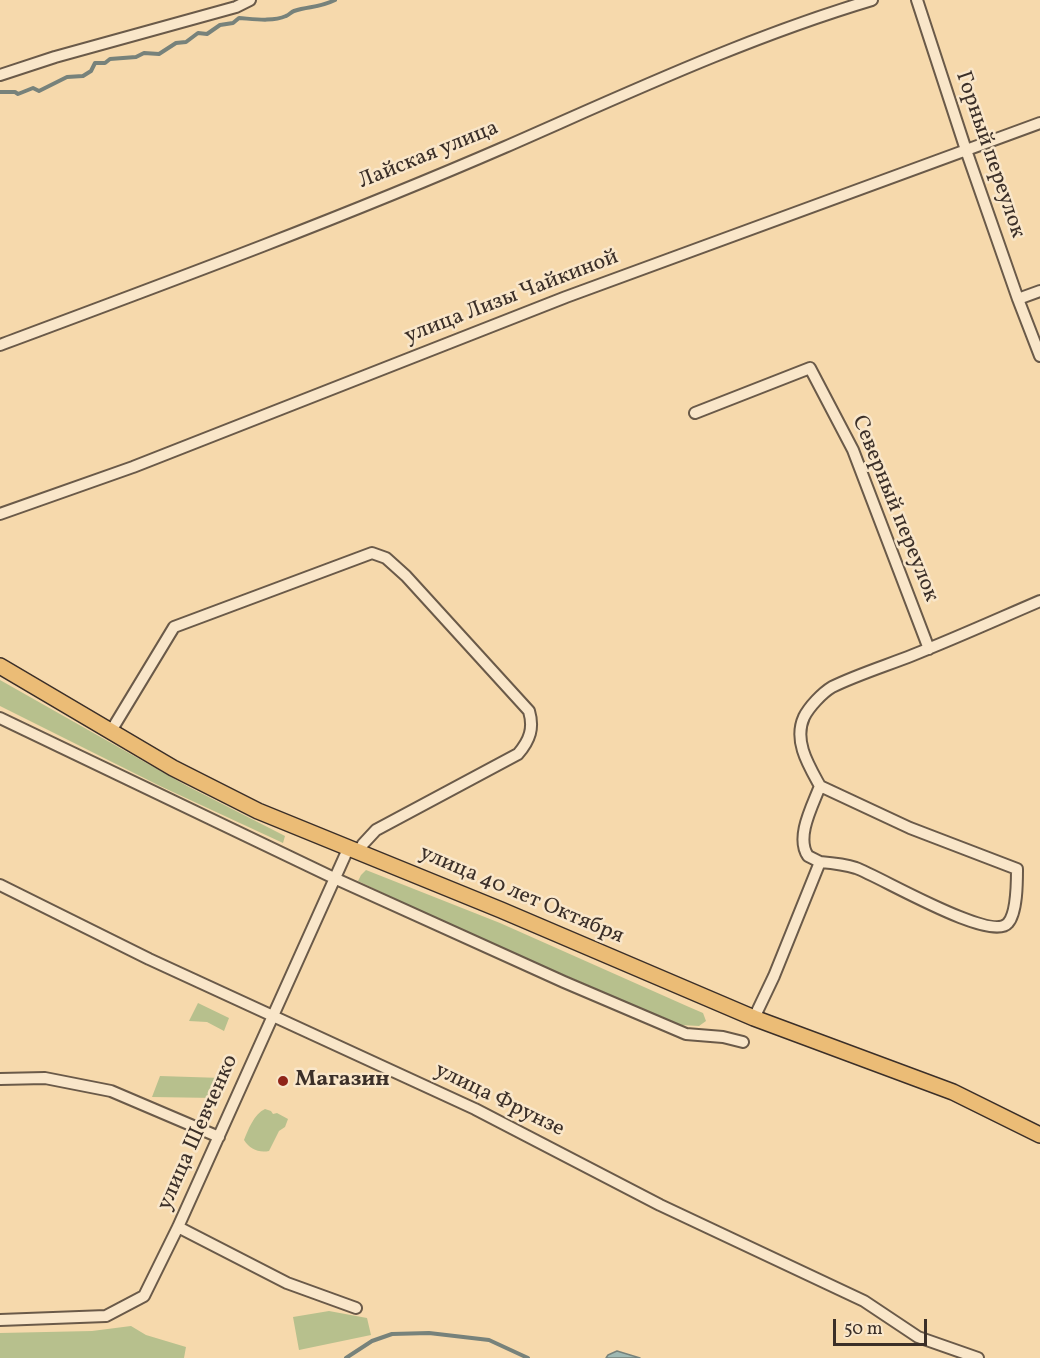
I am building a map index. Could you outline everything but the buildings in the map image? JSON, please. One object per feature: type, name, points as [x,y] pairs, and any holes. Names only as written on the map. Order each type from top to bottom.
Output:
[{"type":"main road","name":"улица 40 лет Октября","points":[[0,666],[173,768],[258,811],[501,910],[754,1018],[953,1092],[1040,1135]]},
{"type":"street","points":[[0,75],[55,57],[236,7],[250,0]]},
{"type":"street","name":"Лайская улица","points":[[0,345],[203,270],[493,151],[702,61],[829,13],[872,0]]},
{"type":"street","name":"Горный переулок","points":[[917,0],[966,150],[1040,356]]},
{"type":"street","name":"улица Лизы Чайкиной","points":[[0,514],[144,463],[566,297],[1040,123]]},
{"type":"street","points":[[1018,299],[1040,291]]},
{"type":"street","name":"Северный переулок","points":[[695,412],[810,368],[853,450],[929,649]]},
{"type":"street","name":"улица Шевченко","points":[[0,1320],[106,1316],[144,1296],[219,1137],[334,878],[353,851],[376,830],[518,754],[529,739],[533,724],[529,711],[406,576],[386,558],[372,553],[174,627],[111,731]]},
{"type":"street","points":[[820,786],[804,836],[805,851],[808,856],[820,862],[856,868],[962,920],[1003,927],[1009,923],[1017,891],[1017,869],[910,828],[820,786],[805,757],[801,744],[801,731],[804,717],[831,688],[1040,601]]},
{"type":"street","points":[[0,718],[334,878],[474,942],[686,1034],[723,1037],[743,1042]]},
{"type":"street","points":[[754,1018],[774,976],[820,862]]},
{"type":"street","name":"улица Фрунзе","points":[[0,885],[272,1017],[475,1108],[660,1204],[864,1301],[918,1337],[978,1358]]},
{"type":"street","points":[[0,1078],[45,1078],[111,1091],[219,1137]]},
{"type":"street","points":[[178,1227],[287,1283],[356,1308]]},
{"type":"green space","points":[[0,680],[187,786],[285,836],[283,843],[160,786],[0,706]]},
{"type":"green space","points":[[366,870],[500,923],[703,1013],[706,1021],[699,1026],[680,1025],[463,931],[358,881]]},
{"type":"green space","points":[[198,1003],[229,1018],[224,1031],[207,1022],[189,1021]]},
{"type":"green space","points":[[160,1076],[222,1078],[222,1085],[215,1098],[152,1097]]},
{"type":"green space","points":[[265,1109],[288,1119],[269,1151],[258,1151],[244,1140],[255,1118]]},
{"type":"green space","points":[[329,1311],[367,1318],[371,1335],[299,1350],[293,1317]]},
{"type":"green space","points":[[131,1326],[146,1335],[186,1347],[184,1358],[0,1358],[0,1333],[92,1331]]},
{"type":"water","points":[[617,1351],[640,1358],[606,1358]]},
{"type":"waterway","points":[[0,92],[18,94],[33,88],[39,91],[67,77],[83,76],[91,71],[95,63],[136,57],[144,53],[159,54],[176,43],[186,42],[198,33],[207,34],[220,25],[233,23],[239,18],[275,19],[294,11],[335,0]]},
{"type":"waterway","points":[[346,1358],[372,1341],[392,1334],[429,1333],[489,1340],[528,1358]]},
{"type":"place","name":"Магазин","points":[[283,1081]]}]
